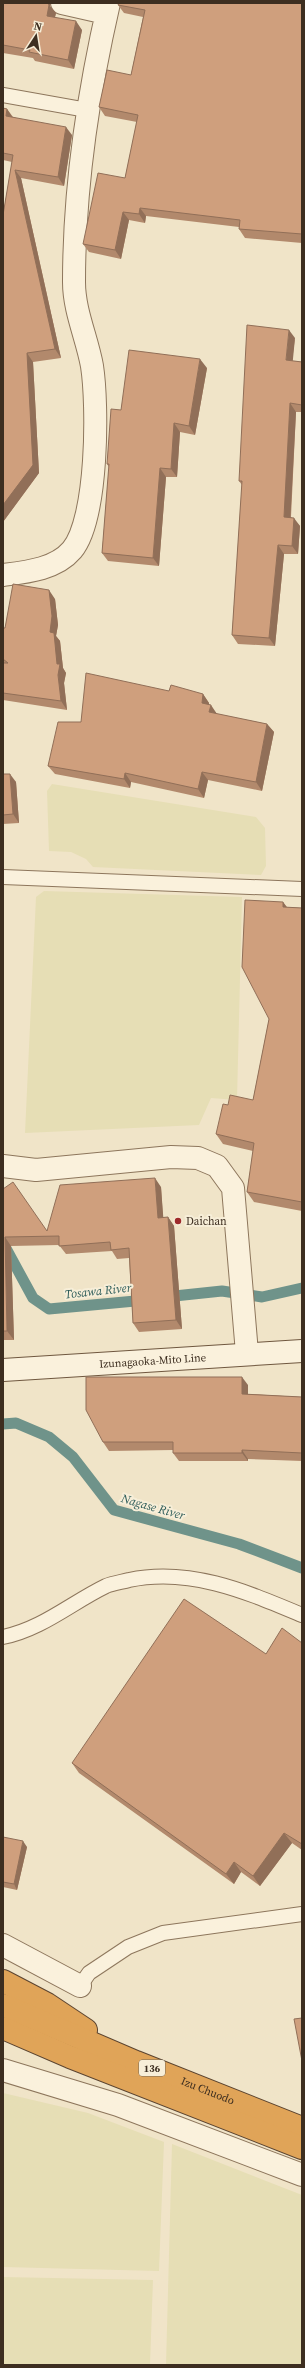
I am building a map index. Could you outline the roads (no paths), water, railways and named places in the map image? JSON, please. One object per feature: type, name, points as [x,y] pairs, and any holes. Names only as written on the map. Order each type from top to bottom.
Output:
[{"type":"highway","points":[[3,1981],[46,2004],[136,2062]]},
{"type":"highway","name":"Izu Chuodo","points":[[3,2005],[136,2062],[302,2128]]},
{"type":"highway","name":"Izu Chuodo","points":[[3,2028],[70,2057],[302,2148]]},
{"type":"highway","points":[[3,2036],[70,2057]]},
{"type":"street","points":[[3,575],[53,566],[73,549],[84,524],[91,491],[96,414],[92,366],[74,284],[87,110],[108,8],[62,3]]},
{"type":"street","points":[[3,1166],[36,1170],[171,1157],[198,1158],[218,1166],[233,1188],[247,1353]]},
{"type":"street","name":"Izunagaoka-Mito Line","points":[[3,1370],[302,1350]]},
{"type":"street","points":[[3,1945],[80,1986]]},
{"type":"street","points":[[3,2070],[118,2105],[302,2175]]},
{"type":"lane","points":[[3,95],[87,110]]},
{"type":"lane","points":[[3,877],[302,889]]},
{"type":"lane","points":[[3,1637],[25,1632],[41,1624],[107,1585],[138,1578],[169,1575],[218,1583],[302,1615]]},
{"type":"lane","points":[[80,1986],[89,1973],[128,1947],[163,1933],[302,1914]]},
{"type":"waterway","name":"Tosawa River","points":[[3,1243],[33,1298],[49,1309],[146,1300]]},
{"type":"waterway","name":"Tosawa River","points":[[165,1297],[222,1291],[262,1297],[302,1288]]},
{"type":"waterway","name":"Nagase River","points":[[3,1424],[16,1423],[49,1437],[73,1457],[114,1510],[239,1544],[302,1568]]},
{"type":"place","name":"Daichan","points":[[178,1221]]}]
